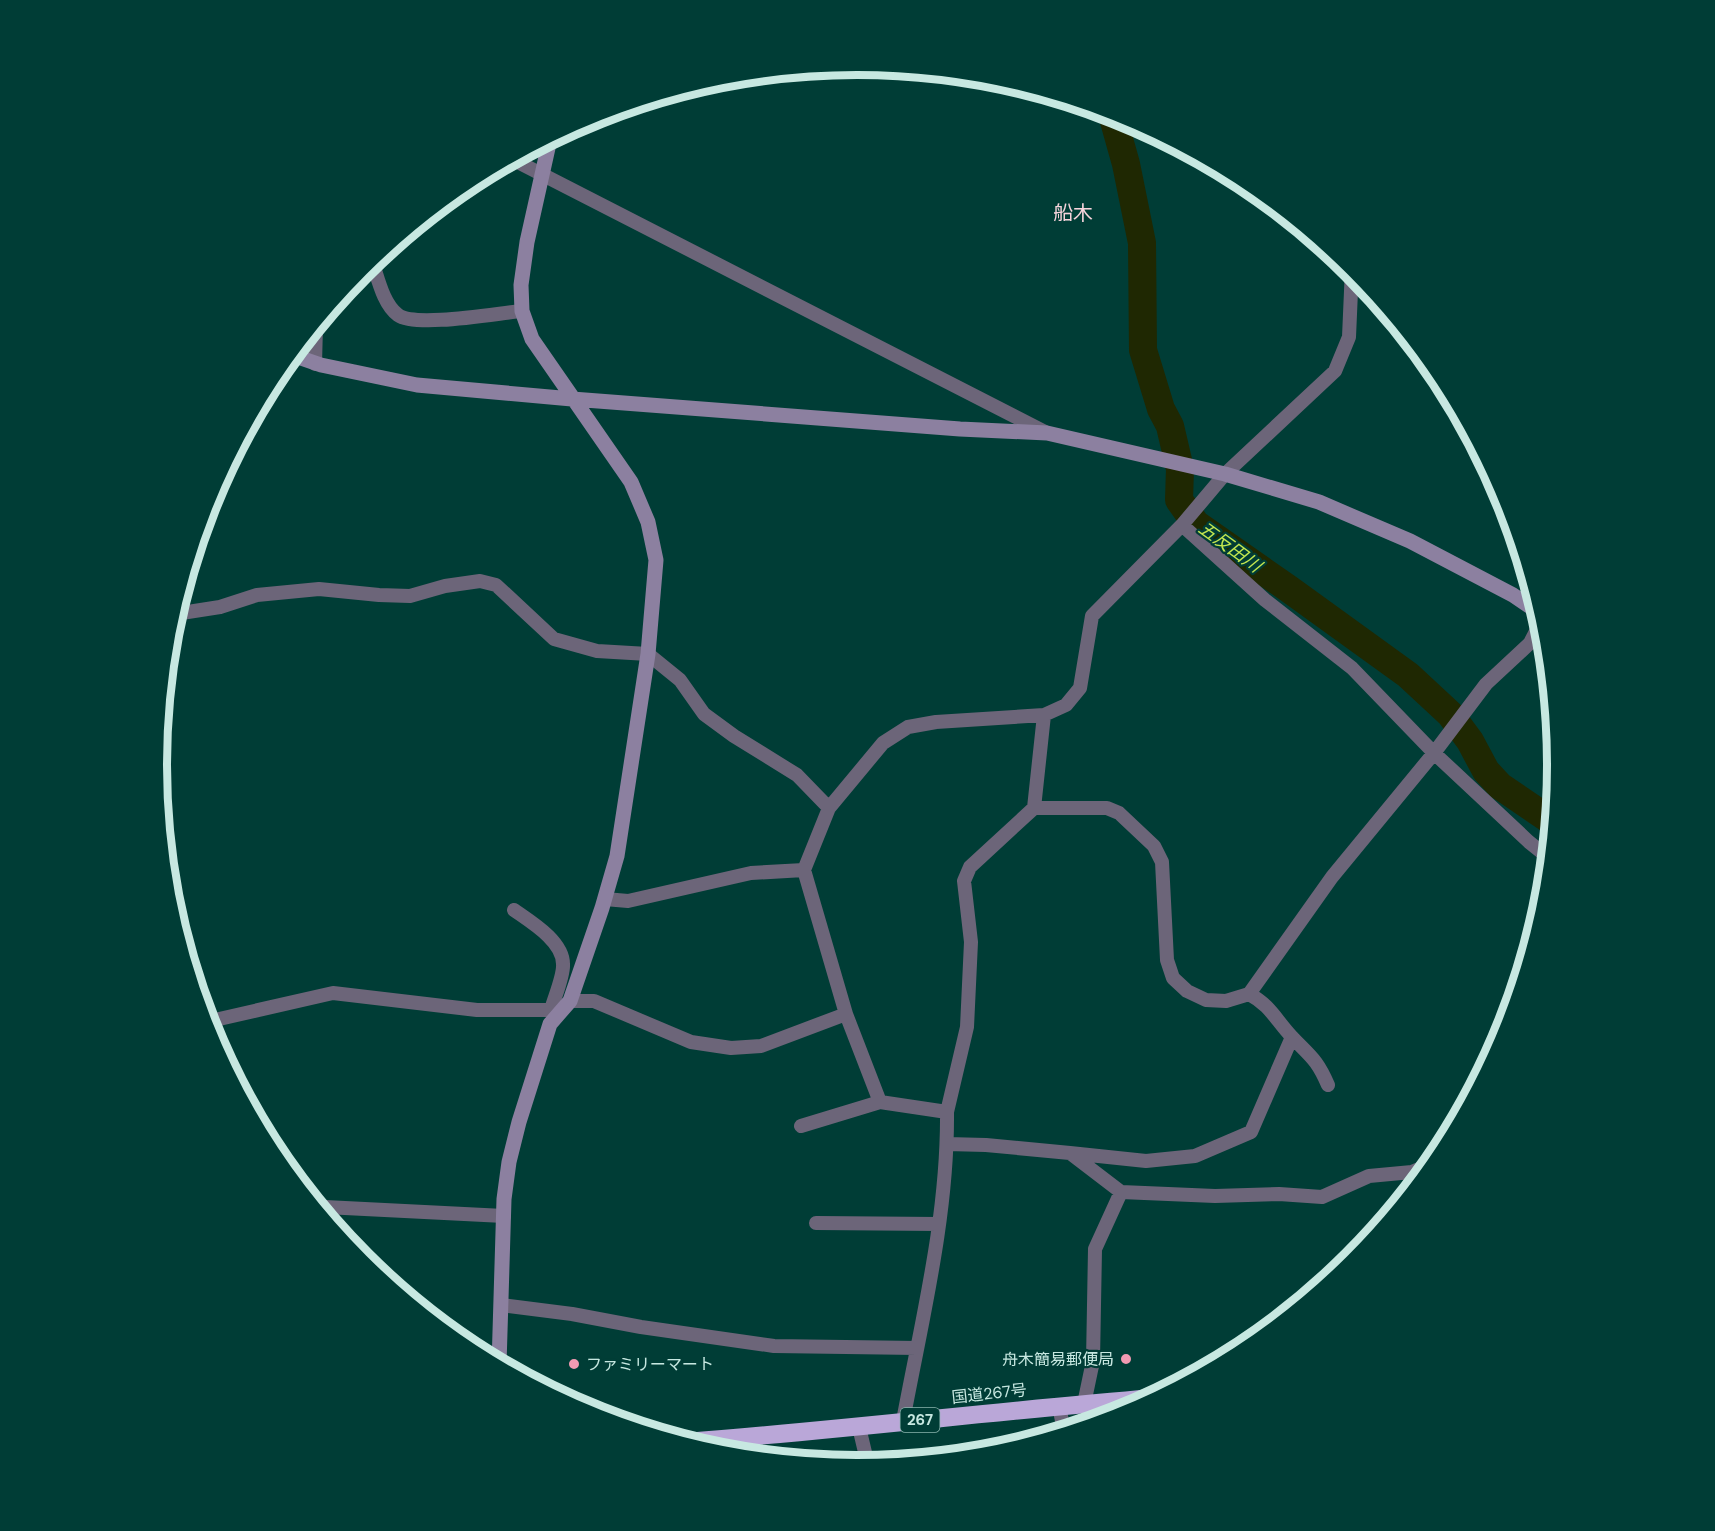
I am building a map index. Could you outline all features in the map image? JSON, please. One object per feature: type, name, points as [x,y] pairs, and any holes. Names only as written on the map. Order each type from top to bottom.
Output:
[{"type":"highway","name":"国道267号","points":[[711,1440],[1128,1400]]},
{"type":"street","points":[[499,1355],[504,1216],[509,1162],[550,1023],[561,1007],[605,899],[617,856],[648,654],[656,560],[648,522],[631,482],[532,339],[522,310],[521,285],[527,242],[548,148]]},
{"type":"street","points":[[521,163],[1047,433]]},
{"type":"street","points":[[376,271],[386,300],[399,316],[422,322],[522,310]]},
{"type":"street","points":[[880,1102],[846,1014],[804,870],[829,807],[883,743],[908,726],[1044,715],[1066,705],[1080,687],[1092,616],[1182,525],[1225,474],[1335,371],[1349,338],[1351,283]]},
{"type":"street","points":[[315,364],[316,338]]},
{"type":"street","points":[[300,359],[315,364],[417,385],[948,428],[1047,433],[1225,474],[1319,502],[1410,541],[1513,595],[1529,606]]},
{"type":"street","points":[[1182,525],[1265,600],[1352,668],[1434,753],[1542,853]]},
{"type":"street","points":[[185,613],[220,607],[257,595],[319,589],[379,596],[410,596],[445,586],[480,581],[496,585],[554,639],[597,651],[648,654],[680,680],[704,714],[734,736],[797,775],[829,807]]},
{"type":"street","points":[[1034,808],[1107,808],[1119,813],[1154,846],[1162,862],[1167,960],[1173,978],[1187,991],[1206,1000],[1226,1001],[1249,994],[1332,877],[1434,753],[1486,684],[1530,642],[1535,632]]},
{"type":"street","points":[[903,1421],[930,1287],[947,1144],[947,1112],[967,1027],[971,942],[964,881],[970,867],[1034,808],[1044,715]]},
{"type":"street","points":[[605,899],[628,901],[751,873],[804,870]]},
{"type":"street","points":[[514,910],[541,928],[560,951],[564,965],[561,1007]]},
{"type":"street","points":[[216,1020],[333,993],[477,1010],[561,1007],[594,1001],[691,1042],[731,1048],[761,1046],[846,1014]]},
{"type":"street","points":[[1249,994],[1264,1002],[1292,1037],[1319,1065],[1328,1085]]},
{"type":"street","points":[[947,1144],[986,1145],[1146,1161],[1195,1156],[1251,1132],[1292,1037]]},
{"type":"street","points":[[801,1126],[880,1102],[947,1112]]},
{"type":"street","points":[[1070,1153],[1121,1192],[1215,1196],[1279,1194],[1322,1197],[1369,1176],[1417,1170]]},
{"type":"street","points":[[1084,1404],[1093,1361],[1095,1249],[1121,1192]]},
{"type":"street","points":[[327,1207],[504,1216]]},
{"type":"street","points":[[816,1223],[938,1224]]},
{"type":"street","points":[[501,1305],[572,1314],[640,1328],[774,1346],[916,1348]]},
{"type":"street","points":[[1059,1406],[1065,1423]]},
{"type":"street","points":[[859,1427],[866,1456]]},
{"type":"waterway","name":"五反田川","points":[[1115,125],[1126,164],[1142,243],[1143,350],[1161,409],[1170,426],[1180,469],[1179,500],[1196,524],[1408,675],[1450,714],[1470,741],[1486,771],[1500,786],[1546,817]]},
{"type":"place","name":"舟木簡易郵便局","points":[[1126,1359]]},
{"type":"place","name":"ファミリーマート","points":[[574,1364]]},
{"type":"district","name":"船木","points":[[1073,213]]}]
